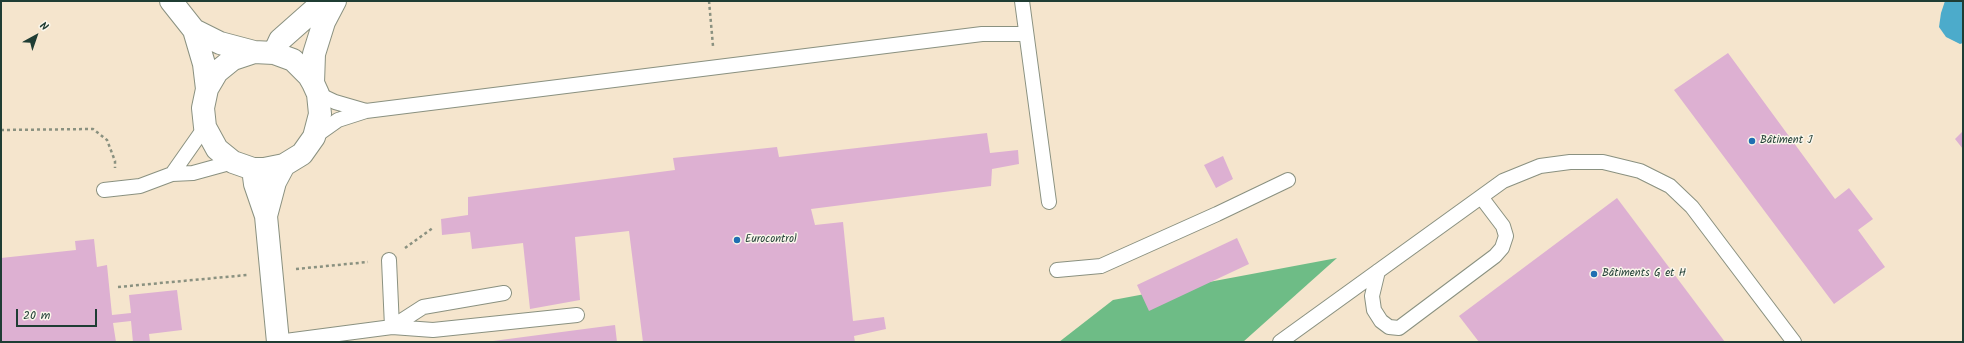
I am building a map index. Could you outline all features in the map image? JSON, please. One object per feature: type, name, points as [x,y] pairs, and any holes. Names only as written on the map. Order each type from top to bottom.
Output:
[{"type":"street","points":[[170,1],[194,30],[204,64],[206,89],[203,108],[205,127],[217,149],[243,165],[264,169],[284,165],[302,154],[314,137],[320,114],[316,88],[314,54],[324,22],[335,1]]},
{"type":"street","points":[[206,89],[217,72],[233,59],[264,52],[316,9],[330,1]]},
{"type":"street","points":[[194,30],[220,43],[264,52],[293,60],[309,76],[316,88]]},
{"type":"street","points":[[243,165],[255,184],[266,216],[278,342]]},
{"type":"street","points":[[266,216],[275,182],[284,165]]},
{"type":"lane","points":[[1022,1],[1049,202]]},
{"type":"lane","points":[[314,137],[338,120],[366,111],[982,34],[1026,34]]},
{"type":"lane","points":[[316,88],[336,102],[366,111]]},
{"type":"lane","points":[[172,174],[205,127]]},
{"type":"lane","points":[[1280,342],[1503,181],[1540,166],[1570,162],[1603,162],[1640,171],[1670,186],[1692,207],[1794,342]]},
{"type":"lane","points":[[110,189],[140,186],[172,174],[193,173],[243,165]]},
{"type":"lane","points":[[1057,270],[1101,266],[1217,214],[1288,180]]},
{"type":"lane","points":[[1378,271],[1372,296],[1374,310],[1381,321],[1389,327],[1399,328],[1495,256],[1502,248],[1506,236],[1503,226],[1481,197]]},
{"type":"lane","points":[[389,260],[392,327]]},
{"type":"lane","points":[[392,327],[423,307],[504,293]]},
{"type":"lane","points":[[278,342],[392,327],[433,330],[577,315]]},
{"type":"path","points":[[709,1],[715,67]]},
{"type":"path","points":[[1,130],[93,129],[107,140],[115,161],[110,189]]},
{"type":"green space","points":[[1337,258],[1243,342],[1059,342],[1113,300]]},
{"type":"water","points":[[1945,1],[1963,1],[1963,43],[1960,44],[1946,37],[1939,27]]},
{"type":"building","name":"Bâtiment J","points":[[1728,53],[1835,199],[1849,188],[1873,219],[1858,230],[1885,267],[1834,304],[1674,90]]},
{"type":"building","points":[[1963,131],[1963,149],[1955,139]]},
{"type":"building","name":"Eurocontrol","points":[[987,133],[990,153],[1018,150],[1019,164],[992,169],[991,186],[811,209],[815,225],[843,222],[853,321],[884,317],[886,329],[854,336],[855,342],[643,342],[629,231],[575,237],[580,300],[530,309],[523,243],[472,249],[470,232],[442,235],[441,219],[468,215],[468,197],[675,170],[673,158],[777,147],[779,157]]},
{"type":"building","points":[[1223,156],[1233,179],[1216,188],[1204,165]]},
{"type":"building","name":"Bâtiments G et H","points":[[1617,198],[1725,342],[1479,342],[1459,316]]},
{"type":"building","points":[[1237,238],[1249,264],[1149,311],[1137,285]]},
{"type":"building","points":[[94,239],[97,267],[107,265],[112,315],[131,313],[129,295],[177,290],[182,330],[149,334],[150,342],[133,342],[131,321],[113,323],[116,342],[1,342],[1,258],[76,250],[75,241]]},
{"type":"building","points":[[615,325],[617,342],[493,342],[493,341]]},
{"type":"place","name":"Bâtiment J","points":[[1752,141]]},
{"type":"place","name":"Eurocontrol","points":[[737,240]]},
{"type":"place","name":"Bâtiments G et H","points":[[1594,274]]}]
